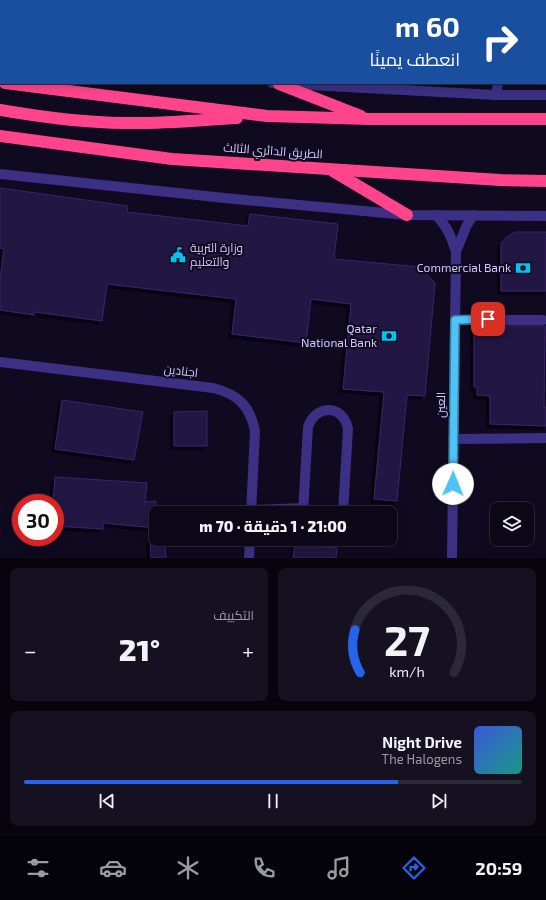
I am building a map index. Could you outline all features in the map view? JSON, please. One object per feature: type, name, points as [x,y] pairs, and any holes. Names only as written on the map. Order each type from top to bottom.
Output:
[{"type":"highway","points":[[12,84],[267,116]]},
{"type":"highway","points":[[40,84],[53,90]]},
{"type":"highway","points":[[278,84],[370,119]]},
{"type":"highway","points":[[0,110],[77,121],[124,123],[153,123],[267,116],[370,119],[546,119]]},
{"type":"highway","name":"الطريق الدائري الثالث","points":[[0,136],[172,159],[500,180],[546,181]]},
{"type":"highway","points":[[330,169],[407,215]]},
{"type":"highway","points":[[532,180],[546,173]]},
{"type":"street","points":[[293,84],[496,95],[546,95]]},
{"type":"street","points":[[496,95],[498,84]]},
{"type":"street","points":[[0,174],[407,215],[546,216]]},
{"type":"street","name":"العين","points":[[436,215],[451,235],[456,252],[452,558]]},
{"type":"street","name":"العين","points":[[456,252],[466,226],[473,215]]},
{"type":"street","points":[[455,320],[543,320]]},
{"type":"street","name":"اجنادين","points":[[0,362],[213,388],[224,390],[233,395],[242,402],[249,411],[255,431],[251,506]]},
{"type":"street","points":[[303,506],[308,427],[310,422],[318,413],[329,410],[335,411],[344,418],[348,429],[343,506]]},
{"type":"street","points":[[454,439],[546,438]]},
{"type":"street","points":[[249,558],[250,546]]},
{"type":"building","points":[[0,188],[128,206],[127,212],[248,226],[250,214],[338,224],[334,259],[420,267],[435,283],[425,396],[407,395],[397,501],[374,499],[384,392],[343,389],[351,304],[311,299],[306,343],[232,334],[236,299],[107,284],[102,321],[35,312],[34,315],[0,310],[0,279],[4,249],[0,248]]},
{"type":"building","name":"Commercial Bank","points":[[515,232],[546,232],[546,291],[501,291],[501,244],[507,237]]},
{"type":"building","points":[[474,326],[545,326],[544,407],[546,407],[546,426],[490,424],[490,396],[477,395],[477,387],[474,387]]},
{"type":"building","points":[[62,400],[143,412],[134,460],[55,449]]},
{"type":"building","points":[[207,411],[207,446],[174,446],[174,412]]},
{"type":"building","points":[[55,477],[147,483],[145,502],[156,501],[156,506],[149,506],[149,527],[103,523],[103,529],[64,527],[64,494],[54,494]]},
{"type":"building","points":[[150,546],[165,546],[166,558],[151,558]]},
{"type":"building","points":[[295,546],[337,548],[336,558],[293,558]]},
{"type":"place","name":"وزارة التربية والتعليم","points":[[178,255]]},
{"type":"place","name":"Commercial Bank","points":[[523,268]]},
{"type":"place","name":"Qatar National Bank","points":[[389,336]]},
{"type":"route","points":[[453,484],[455,320],[488,319]]}]
